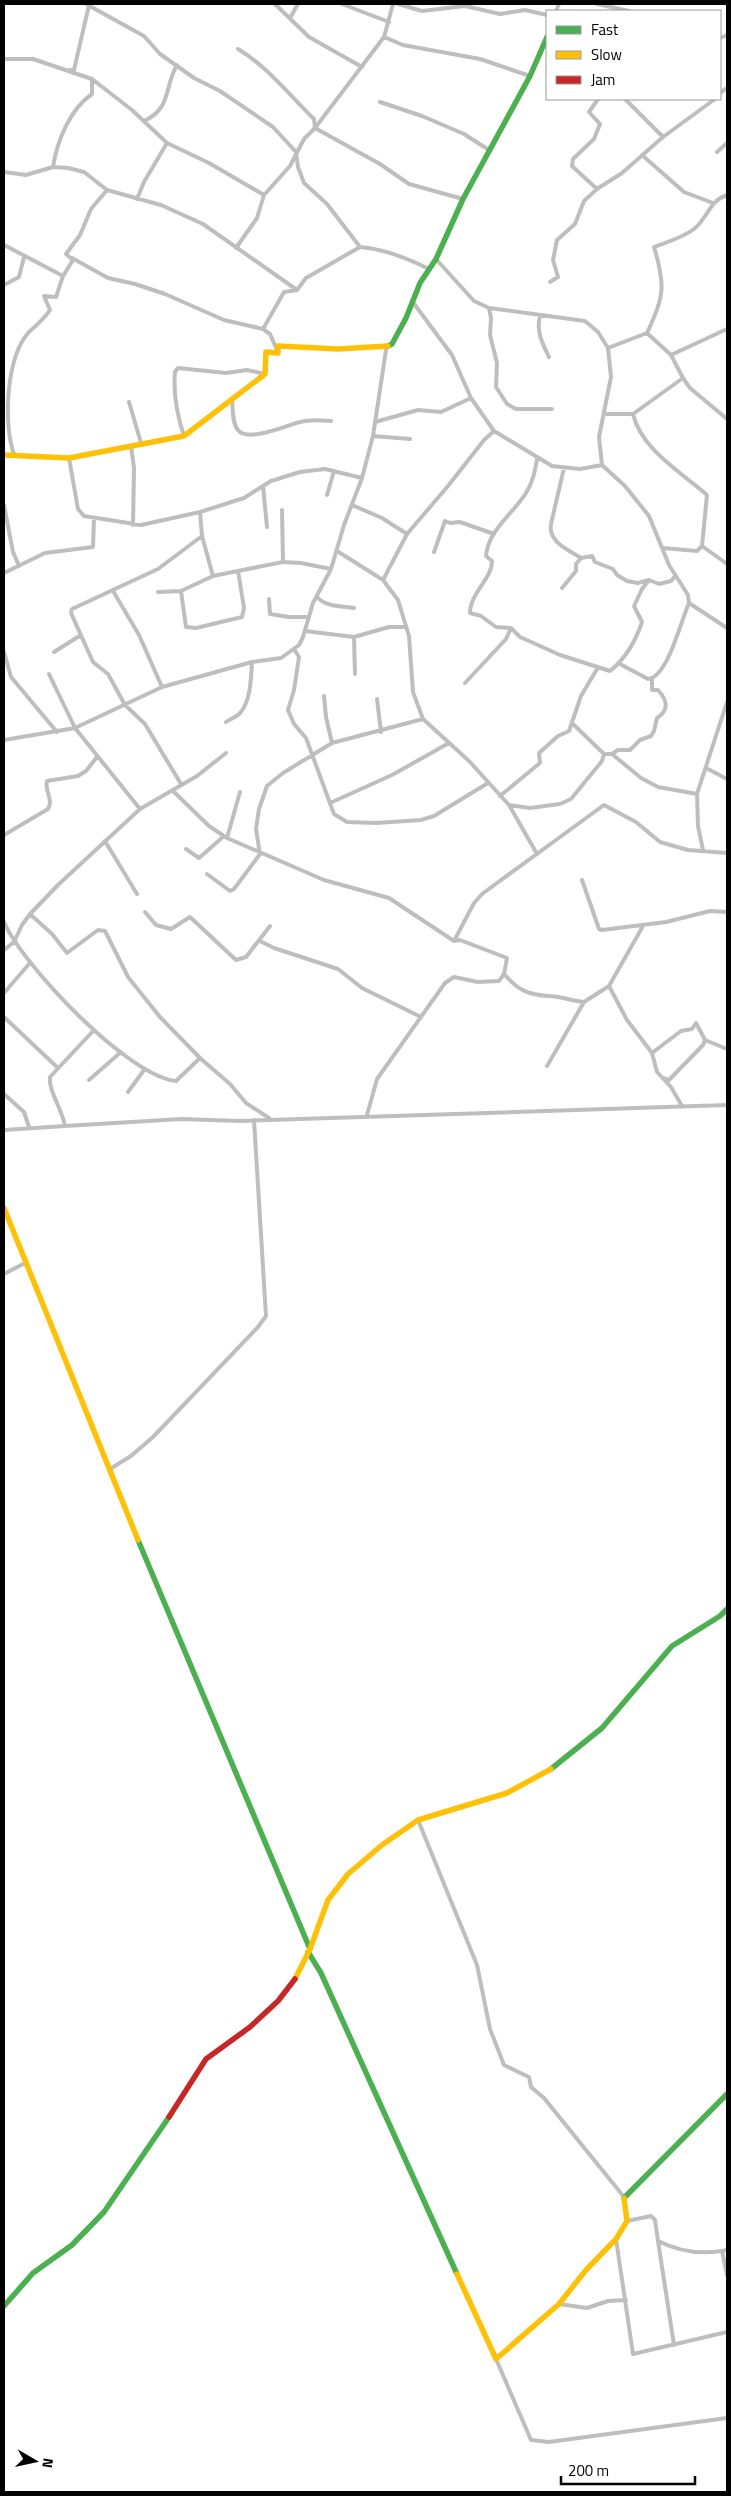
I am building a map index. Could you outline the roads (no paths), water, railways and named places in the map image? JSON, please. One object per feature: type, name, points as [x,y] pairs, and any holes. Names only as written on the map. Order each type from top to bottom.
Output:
[{"type":"street","points":[[70,70],[74,70],[88,4],[144,36],[160,54],[194,78],[220,91],[273,128],[296,152],[298,167],[304,183],[327,204],[360,247]]},
{"type":"street","points":[[275,4],[309,37],[362,67]]},
{"type":"street","points":[[290,18],[298,4]]},
{"type":"street","points":[[342,4],[389,22]]},
{"type":"street","points":[[236,248],[257,218],[264,195],[290,166],[304,139],[315,128],[384,37],[393,4]]},
{"type":"street","points":[[398,4],[422,11],[465,6],[500,14],[525,10],[546,15]]},
{"type":"street","points":[[597,4],[624,10]]},
{"type":"street","points":[[384,37],[403,45],[480,58],[530,76]]},
{"type":"street","points":[[278,352],[278,346],[385,349],[392,344],[406,318],[412,300],[436,259],[463,199],[530,76],[546,39]]},
{"type":"street","points":[[238,49],[256,60],[273,76],[314,119],[315,128]]},
{"type":"street","points":[[4,59],[33,59],[92,79],[144,121],[167,143],[264,195]]},
{"type":"street","points":[[144,121],[153,117],[164,106],[167,97],[167,85],[177,65]]},
{"type":"street","points":[[53,167],[59,144],[67,127],[82,100],[92,94],[92,79]]},
{"type":"street","points":[[597,100],[589,112],[600,124],[594,139],[573,159],[572,166],[597,189]]},
{"type":"street","points":[[626,100],[662,137]]},
{"type":"street","points":[[550,282],[558,276],[553,260],[557,240],[575,224],[584,201],[597,189],[622,173],[662,137],[712,100]]},
{"type":"street","points":[[380,102],[422,116],[464,134],[489,150]]},
{"type":"street","points":[[315,128],[380,164],[409,184],[463,199]]},
{"type":"street","points":[[136,198],[167,143]]},
{"type":"street","points":[[717,152],[727,143]]},
{"type":"street","points":[[642,155],[684,192],[713,203]]},
{"type":"street","points":[[4,172],[26,175],[53,167],[84,172],[107,190],[160,205],[195,220],[297,290]]},
{"type":"street","points":[[66,254],[80,236],[91,209],[107,190]]},
{"type":"street","points":[[608,348],[647,333],[663,295],[662,274],[654,247],[678,238],[694,229],[713,203],[727,195]]},
{"type":"street","points":[[4,245],[63,276]]},
{"type":"street","points":[[263,329],[284,292],[297,290],[306,278],[360,247],[375,248],[405,257],[429,269]]},
{"type":"street","points":[[14,454],[9,440],[9,378],[29,333],[39,325],[50,310],[44,296],[56,297],[63,276],[73,260],[66,254]]},
{"type":"street","points":[[66,254],[108,278],[135,284],[165,294],[224,320],[263,329],[270,334],[278,352]]},
{"type":"street","points":[[4,285],[19,277],[24,257]]},
{"type":"street","points":[[436,259],[474,301],[489,308],[585,321],[598,332],[608,348],[611,377],[599,437],[602,464],[625,486],[649,516],[675,576],[688,595],[689,603],[670,653],[659,673],[652,679],[652,690],[658,690],[664,697],[667,708],[664,714],[657,718],[651,736],[640,740],[630,750],[618,750],[612,754],[604,754],[572,724]]},
{"type":"street","points":[[412,300],[452,355],[471,398],[494,431],[537,459],[552,466],[580,469],[602,464]]},
{"type":"street","points":[[489,308],[491,318],[490,335],[497,363],[496,387],[507,404],[516,409],[552,410]]},
{"type":"street","points":[[540,316],[538,324],[540,338],[548,357]]},
{"type":"street","points":[[671,354],[727,329]]},
{"type":"street","points":[[647,333],[671,354],[683,378],[727,419]]},
{"type":"street","points":[[4,740],[75,728],[162,687],[252,662],[281,658],[294,649],[305,631],[308,617],[331,569],[344,525],[362,478],[373,436],[385,349]]},
{"type":"street","points":[[265,374],[264,359],[266,352],[278,352]]},
{"type":"street","points":[[184,436],[177,414],[174,385],[174,372],[178,368],[226,373],[247,370],[265,374]]},
{"type":"street","points":[[4,455],[69,458],[131,446],[141,442],[184,436],[265,374]]},
{"type":"street","points":[[605,414],[633,414],[683,378]]},
{"type":"street","points":[[375,422],[418,410],[441,412],[471,398]]},
{"type":"street","points":[[232,400],[235,425],[243,434],[280,430],[300,422],[331,421]]},
{"type":"street","points":[[129,402],[141,442]]},
{"type":"street","points":[[633,414],[645,438],[669,464],[707,495],[702,546],[697,551],[663,548]]},
{"type":"street","points":[[383,580],[406,534],[448,486],[484,440],[494,431]]},
{"type":"street","points":[[373,436],[410,439]]},
{"type":"street","points":[[131,446],[134,468],[133,526]]},
{"type":"street","points":[[69,458],[80,514],[133,526],[200,512],[244,498],[278,478],[300,472],[334,471],[362,478]]},
{"type":"street","points":[[537,459],[534,477],[526,494],[494,534],[487,548],[486,556],[492,561],[492,568],[480,584],[470,613],[481,616],[496,627],[511,628],[520,637],[597,669],[610,671],[620,664],[638,634],[642,622],[634,606],[642,589],[649,580]]},
{"type":"street","points":[[564,468],[550,533],[552,539],[581,558]]},
{"type":"street","points":[[327,495],[334,471]]},
{"type":"street","points":[[263,486],[267,527]]},
{"type":"street","points":[[4,505],[12,545],[19,566]]},
{"type":"street","points":[[352,505],[382,518],[406,534]]},
{"type":"street","points":[[282,510],[283,562]]},
{"type":"street","points":[[200,512],[202,536],[213,576]]},
{"type":"street","points":[[4,573],[45,553],[93,547],[94,518]]},
{"type":"street","points":[[434,552],[445,521],[450,523],[460,522],[494,534]]},
{"type":"street","points":[[181,784],[145,724],[125,705],[113,680],[93,662],[71,616],[71,610],[158,569],[202,536]]},
{"type":"street","points":[[702,546],[727,564]]},
{"type":"street","points":[[337,551],[383,580],[398,600],[406,627],[413,692],[423,719],[509,805],[537,854]]},
{"type":"street","points":[[562,588],[576,571],[576,564],[581,558],[592,556],[595,562],[613,569],[617,575],[627,581],[638,583],[649,580],[659,584],[671,581],[675,576]]},
{"type":"street","points":[[158,592],[181,590],[213,576],[283,562],[301,562],[331,569]]},
{"type":"street","points":[[181,590],[186,627],[196,628],[242,616],[244,608],[238,571]]},
{"type":"street","points":[[113,591],[139,635],[162,687]]},
{"type":"street","points":[[317,596],[322,602],[354,608]]},
{"type":"street","points":[[269,599],[270,614],[308,617]]},
{"type":"street","points":[[689,603],[727,628]]},
{"type":"street","points":[[305,631],[321,635],[354,637],[388,627],[406,627]]},
{"type":"street","points":[[465,683],[506,639],[511,628]]},
{"type":"street","points":[[54,652],[81,635]]},
{"type":"street","points":[[354,637],[356,674]]},
{"type":"street","points":[[294,649],[299,657],[294,690],[288,710],[294,724],[306,738],[334,814],[347,822],[376,823],[422,820],[434,816],[488,783]]},
{"type":"street","points":[[4,652],[11,677],[57,732]]},
{"type":"street","points":[[226,722],[240,714],[245,704],[251,683],[252,662]]},
{"type":"street","points":[[620,664],[642,677],[652,679]]},
{"type":"street","points":[[500,796],[540,763],[539,753],[558,736],[570,731],[581,696],[597,669]]},
{"type":"street","points":[[49,674],[75,728],[140,809]]},
{"type":"street","points":[[324,696],[326,717],[332,743]]},
{"type":"street","points":[[377,699],[381,732]]},
{"type":"street","points":[[703,850],[698,826],[697,794],[727,702]]},
{"type":"street","points":[[207,874],[232,891],[260,854],[256,829],[260,809],[267,786],[282,773],[332,743],[381,732],[423,719]]},
{"type":"street","points":[[330,803],[392,775],[449,743]]},
{"type":"street","points":[[4,950],[14,942],[30,914],[140,809],[197,776],[226,753]]},
{"type":"street","points":[[509,805],[541,808],[551,804],[560,804],[571,799],[602,761],[604,754]]},
{"type":"street","points":[[612,754],[641,778],[658,787],[697,794]]},
{"type":"street","points":[[4,835],[48,809],[51,800],[46,788],[47,781],[78,776],[86,771],[97,757]]},
{"type":"street","points":[[706,768],[727,779]]},
{"type":"street","points":[[173,791],[209,826],[225,837],[260,854],[324,880],[390,898],[454,941],[460,940],[507,958],[504,974],[498,981],[492,983],[450,978],[377,1079],[367,1115]]},
{"type":"street","points":[[186,849],[199,858],[225,837],[240,792]]},
{"type":"street","points":[[454,941],[474,903],[482,894],[514,873],[604,805],[636,822],[660,842],[688,850],[727,853]]},
{"type":"street","points":[[105,842],[137,894]]},
{"type":"street","points":[[582,880],[599,929],[643,926],[710,911],[727,912]]},
{"type":"street","points":[[145,912],[156,925],[171,930],[190,917],[236,960],[246,957],[270,926]]},
{"type":"street","points":[[30,914],[52,934],[67,952],[98,930],[105,930],[128,977],[160,1017],[200,1058],[230,1084],[246,1103],[270,1119]]},
{"type":"street","points":[[4,922],[14,942],[29,964],[94,1030],[144,1070],[155,1076],[176,1081],[200,1058]]},
{"type":"street","points":[[547,1066],[584,1002],[609,986],[643,926]]},
{"type":"street","points":[[260,941],[282,951],[297,954],[338,969],[362,988],[421,1017]]},
{"type":"street","points":[[4,993],[29,964]]},
{"type":"street","points":[[504,974],[516,988],[540,997],[550,996],[584,1002]]},
{"type":"street","points":[[609,986],[627,1020],[652,1053],[657,1072],[664,1078],[682,1106]]},
{"type":"street","points":[[4,1017],[58,1068]]},
{"type":"street","points":[[652,1053],[681,1031],[692,1029],[696,1023],[704,1040],[703,1045],[669,1080],[664,1078]]},
{"type":"street","points":[[65,1126],[62,1111],[49,1085],[50,1077],[94,1030]]},
{"type":"street","points":[[704,1040],[727,1048]]},
{"type":"street","points":[[89,1080],[121,1052]]},
{"type":"street","points":[[128,1092],[144,1070]]},
{"type":"street","points":[[4,1094],[24,1112],[29,1127]]},
{"type":"street","points":[[4,1130],[181,1119],[254,1120],[367,1115],[426,1116],[503,1110],[558,1111],[727,1103]]},
{"type":"street","points":[[110,1469],[131,1456],[152,1437],[266,1316],[254,1120]]},
{"type":"street","points":[[4,1208],[309,1950],[322,1973],[531,2440],[548,2442],[727,2418]]},
{"type":"street","points":[[4,1274],[25,1262]]},
{"type":"street","points":[[4,2306],[33,2273],[72,2245],[104,2212],[140,2162],[206,2060],[250,2027],[278,2001],[294,1981],[309,1950],[328,1900],[336,1886],[382,1845],[418,1820],[507,1793],[556,1766],[602,1728],[672,1646],[720,1616],[727,1609]]},
{"type":"street","points":[[418,1820],[477,1965],[490,2029],[504,2065],[528,2077],[531,2087],[544,2098],[624,2197],[627,2221],[616,2239],[586,2270],[559,2304],[496,2359]]},
{"type":"street","points":[[624,2197],[727,2094]]},
{"type":"street","points":[[627,2221],[651,2216],[655,2220],[674,2345]]},
{"type":"street","points":[[616,2239],[633,2354],[727,2332]]},
{"type":"street","points":[[658,2241],[676,2250],[709,2253],[727,2250]]},
{"type":"street","points":[[722,2251],[727,2275]]},
{"type":"street","points":[[559,2304],[587,2308],[608,2301],[626,2300]]}]
